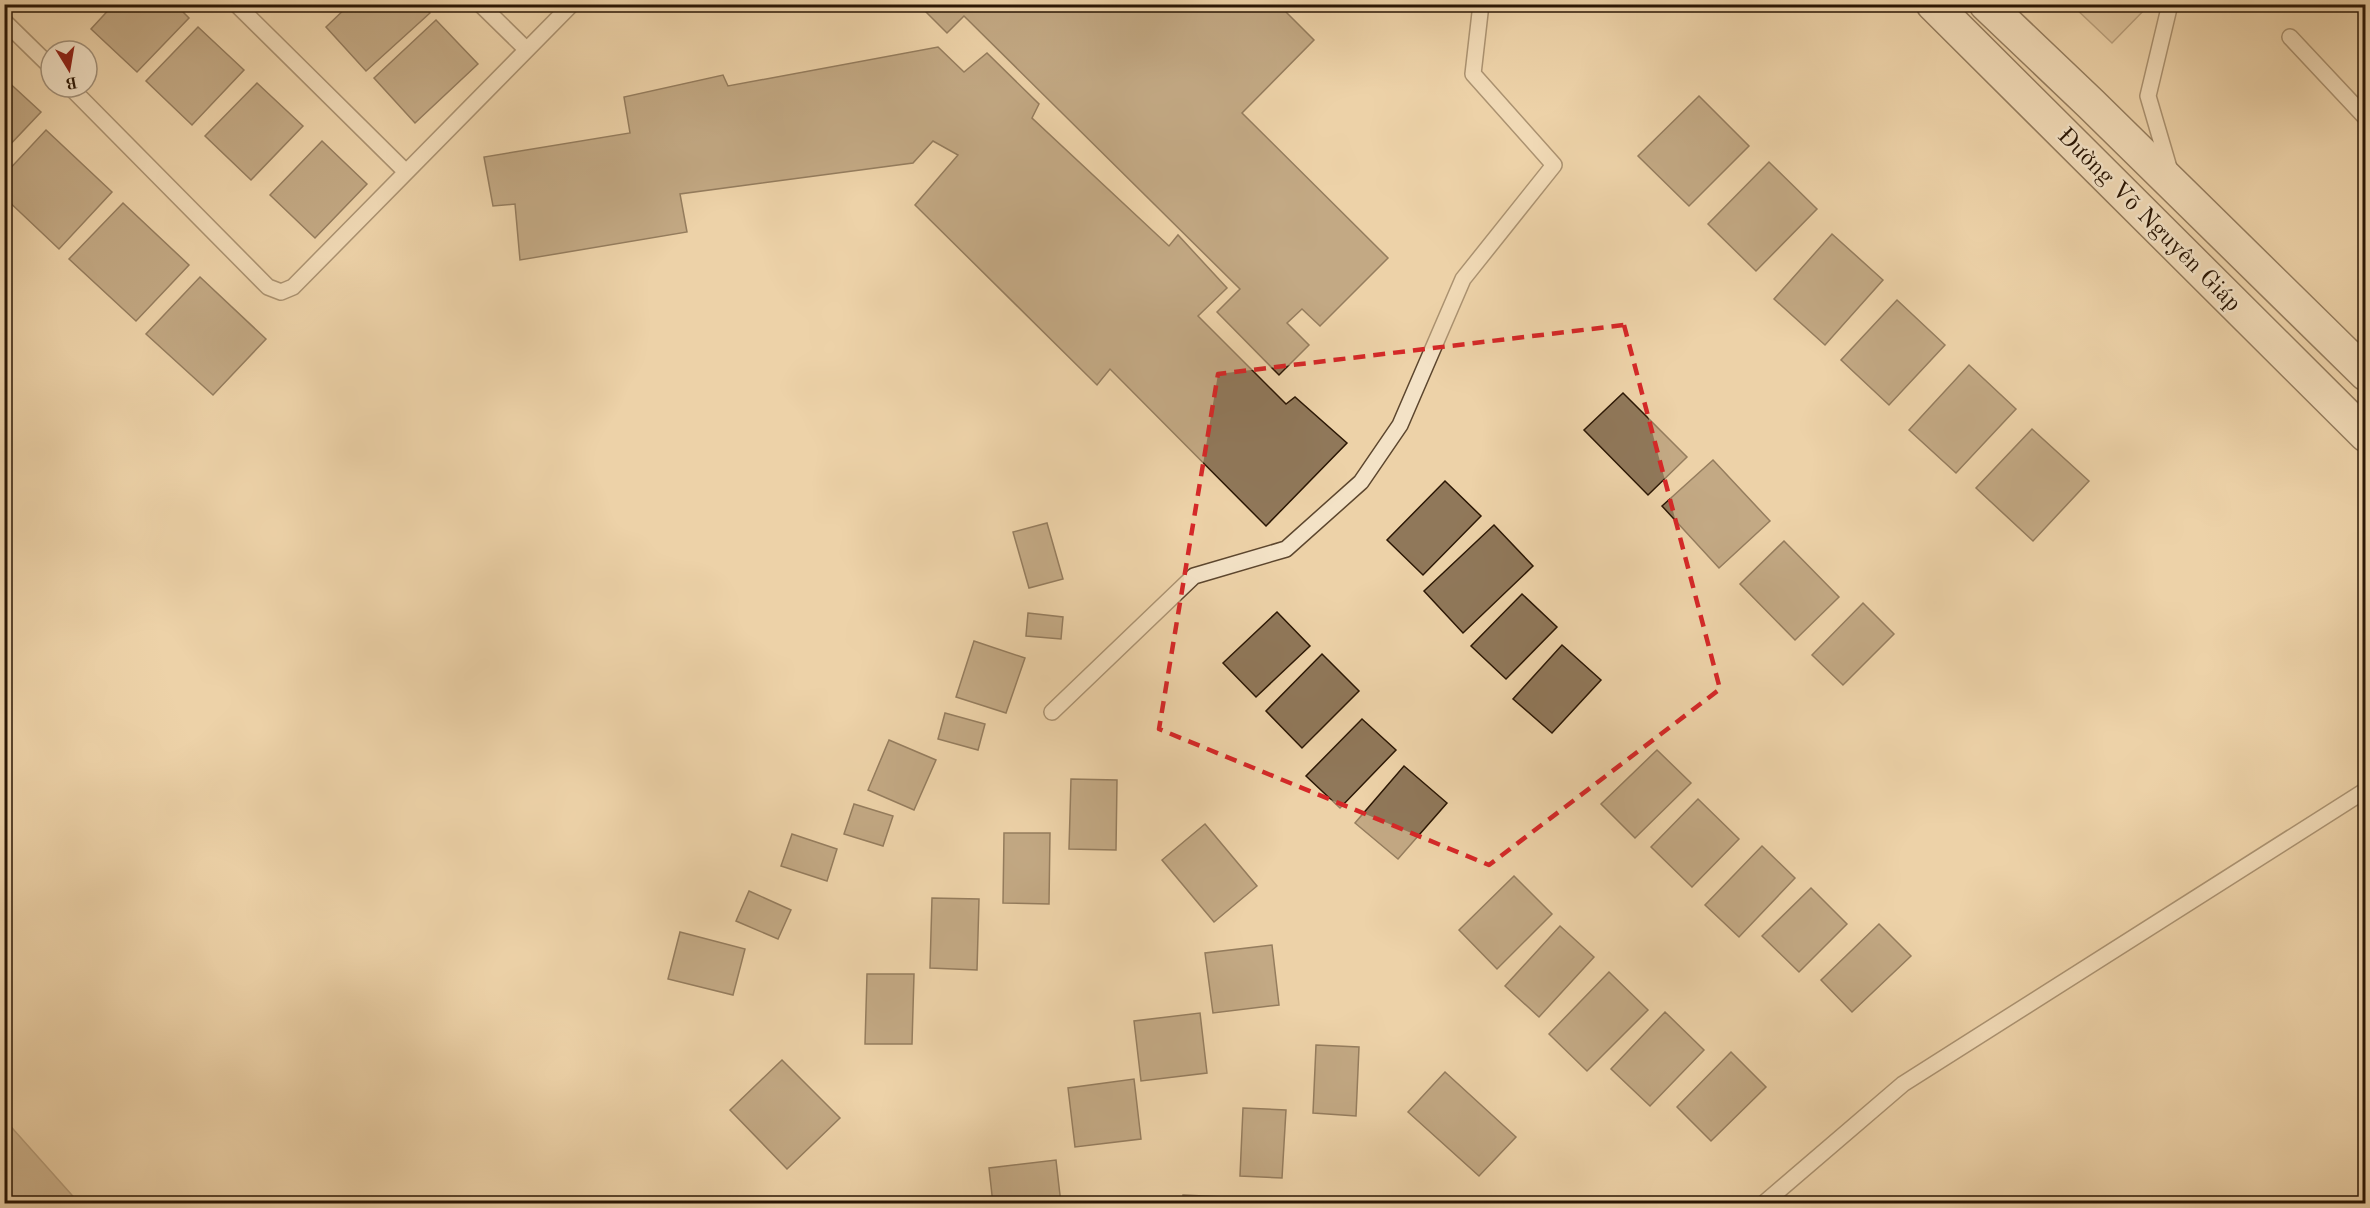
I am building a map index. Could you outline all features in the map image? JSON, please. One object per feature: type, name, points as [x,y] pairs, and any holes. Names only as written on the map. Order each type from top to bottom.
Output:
[{"type":"main road","name":"Đường Võ Nguyên Giáp","points":[[1933,4],[2366,435]]},
{"type":"main road","name":"Đường Võ Nguyên Giáp","points":[[1986,4],[2366,374]]},
{"type":"main road","points":[[2061,129],[2091,104]]},
{"type":"lane","points":[[236,4],[405,171]]},
{"type":"lane","points":[[480,4],[526,50]]},
{"type":"lane","points":[[82,99],[268,287],[281,292],[293,287],[572,4]]},
{"type":"lane","points":[[1052,712],[1194,576],[1287,549],[1361,482],[1400,425],[1463,279],[1554,165],[1473,74],[1481,4]]},
{"type":"lane","points":[[2170,4],[2148,96],[2174,186]]},
{"type":"lane","points":[[4,21],[39,56]]},
{"type":"lane","points":[[2290,37],[2366,118]]},
{"type":"lane","points":[[1763,1203],[1903,1084],[2324,814],[2366,790]]},
{"type":"highlighted area","points":[[1624,325],[1720,689],[1489,865],[1159,729],[1218,374]]},
{"type":"shaded area","points":[[2072,5],[2149,5],[2112,43]]},
{"type":"shaded area","points":[[5,1120],[79,1203],[5,1203]]},
{"type":"building","points":[[114,4],[175,4],[189,18],[137,72],[91,29]]},
{"type":"building","points":[[350,4],[422,4],[430,13],[366,71],[326,27]]},
{"type":"building","points":[[918,4],[1294,4],[1286,12],[1314,40],[1242,113],[1388,258],[1320,326],[1302,309],[1287,323],[1309,345],[1279,375],[1217,312],[1240,289],[964,16],[947,33]]},
{"type":"building","points":[[436,20],[478,64],[415,123],[374,78]]},
{"type":"building","points":[[198,27],[244,70],[192,125],[146,81]]},
{"type":"building","points":[[938,47],[964,72],[987,53],[1039,104],[1032,118],[1169,246],[1178,235],[1227,288],[1198,316],[1286,404],[1295,397],[1347,443],[1266,526],[1110,369],[1097,385],[915,205],[958,155],[933,141],[913,163],[680,194],[687,232],[520,260],[515,204],[493,206],[484,157],[630,133],[624,97],[723,75],[728,86]]},
{"type":"building","points":[[4,78],[41,112],[4,151]]},
{"type":"building","points":[[257,83],[303,126],[251,180],[205,136]]},
{"type":"building","points":[[1699,96],[1749,146],[1689,206],[1638,156]]},
{"type":"building","points":[[46,130],[112,192],[59,249],[4,197],[4,175]]},
{"type":"building","points":[[322,141],[367,184],[315,238],[270,195]]},
{"type":"building","points":[[1769,162],[1817,209],[1756,271],[1708,224]]},
{"type":"building","points":[[123,203],[189,265],[136,321],[69,259]]},
{"type":"building","points":[[1832,234],[1883,280],[1825,345],[1774,299]]},
{"type":"building","points":[[200,277],[266,339],[213,395],[146,334]]},
{"type":"building","points":[[1897,300],[1945,345],[1889,405],[1841,360]]},
{"type":"building","points":[[1969,365],[2016,409],[1956,473],[1909,430]]},
{"type":"building","points":[[1623,393],[1687,457],[1648,495],[1584,430]]},
{"type":"building","points":[[2032,429],[2089,481],[2033,541],[1976,488]]},
{"type":"building","points":[[1713,460],[1770,521],[1719,568],[1662,506]]},
{"type":"building","points":[[1445,481],[1481,516],[1423,575],[1387,540]]},
{"type":"building","points":[[1047,523],[1063,579],[1029,588],[1013,532]]},
{"type":"building","points":[[1494,525],[1533,566],[1463,633],[1424,591]]},
{"type":"building","points":[[1784,541],[1839,597],[1795,640],[1740,584]]},
{"type":"building","points":[[1522,594],[1557,627],[1506,679],[1471,646]]},
{"type":"building","points":[[1863,603],[1894,634],[1843,685],[1812,655]]},
{"type":"building","points":[[1277,612],[1310,646],[1256,697],[1223,663]]},
{"type":"building","points":[[1028,613],[1063,617],[1061,639],[1026,636]]},
{"type":"building","points":[[974,641],[1025,658],[1006,713],[956,697]]},
{"type":"building","points":[[1562,645],[1601,680],[1552,733],[1513,699]]},
{"type":"building","points":[[1322,654],[1359,691],[1302,748],[1266,711]]},
{"type":"building","points":[[945,713],[985,724],[978,750],[938,739]]},
{"type":"building","points":[[1362,719],[1396,750],[1340,808],[1306,776]]},
{"type":"building","points":[[889,740],[936,760],[914,810],[868,790]]},
{"type":"building","points":[[1657,750],[1691,783],[1635,838],[1601,804]]},
{"type":"building","points":[[1404,766],[1447,803],[1398,859],[1355,823]]},
{"type":"building","points":[[1071,779],[1117,780],[1116,850],[1069,849]]},
{"type":"building","points":[[1698,799],[1739,839],[1692,887],[1651,847]]},
{"type":"building","points":[[854,804],[893,816],[883,846],[844,834]]},
{"type":"building","points":[[1205,824],[1257,886],[1214,922],[1162,860]]},
{"type":"building","points":[[1004,833],[1050,833],[1049,904],[1003,903]]},
{"type":"building","points":[[792,834],[837,849],[827,881],[781,866]]},
{"type":"building","points":[[1762,846],[1795,878],[1739,937],[1705,905]]},
{"type":"building","points":[[1514,876],[1552,914],[1497,969],[1459,930]]},
{"type":"building","points":[[1811,888],[1847,924],[1799,972],[1762,936]]},
{"type":"building","points":[[749,891],[791,910],[778,939],[736,921]]},
{"type":"building","points":[[932,898],[979,899],[977,970],[930,968]]},
{"type":"building","points":[[1879,924],[1911,956],[1852,1012],[1821,980]]},
{"type":"building","points":[[1560,926],[1594,957],[1539,1017],[1505,986]]},
{"type":"building","points":[[680,932],[745,949],[733,995],[668,979]]},
{"type":"building","points":[[1272,945],[1279,1005],[1213,1013],[1205,953]]},
{"type":"building","points":[[1609,972],[1648,1010],[1587,1071],[1549,1034]]},
{"type":"building","points":[[867,974],[914,974],[912,1044],[865,1044]]},
{"type":"building","points":[[1665,1012],[1704,1050],[1650,1106],[1611,1069]]},
{"type":"building","points":[[1200,1013],[1207,1073],[1141,1081],[1134,1021]]},
{"type":"building","points":[[1316,1045],[1359,1047],[1356,1116],[1313,1113]]},
{"type":"building","points":[[1731,1052],[1766,1087],[1711,1141],[1677,1107]]},
{"type":"building","points":[[782,1060],[840,1118],[787,1169],[730,1110]]},
{"type":"building","points":[[1445,1072],[1516,1137],[1479,1176],[1408,1112]]},
{"type":"building","points":[[1134,1079],[1141,1139],[1075,1147],[1068,1088]]},
{"type":"building","points":[[1243,1108],[1286,1110],[1282,1178],[1240,1176]]},
{"type":"building","points":[[1056,1160],[1061,1204],[993,1204],[989,1168]]},
{"type":"building","points":[[1183,1195],[1225,1197],[1225,1204],[1182,1204]]}]
